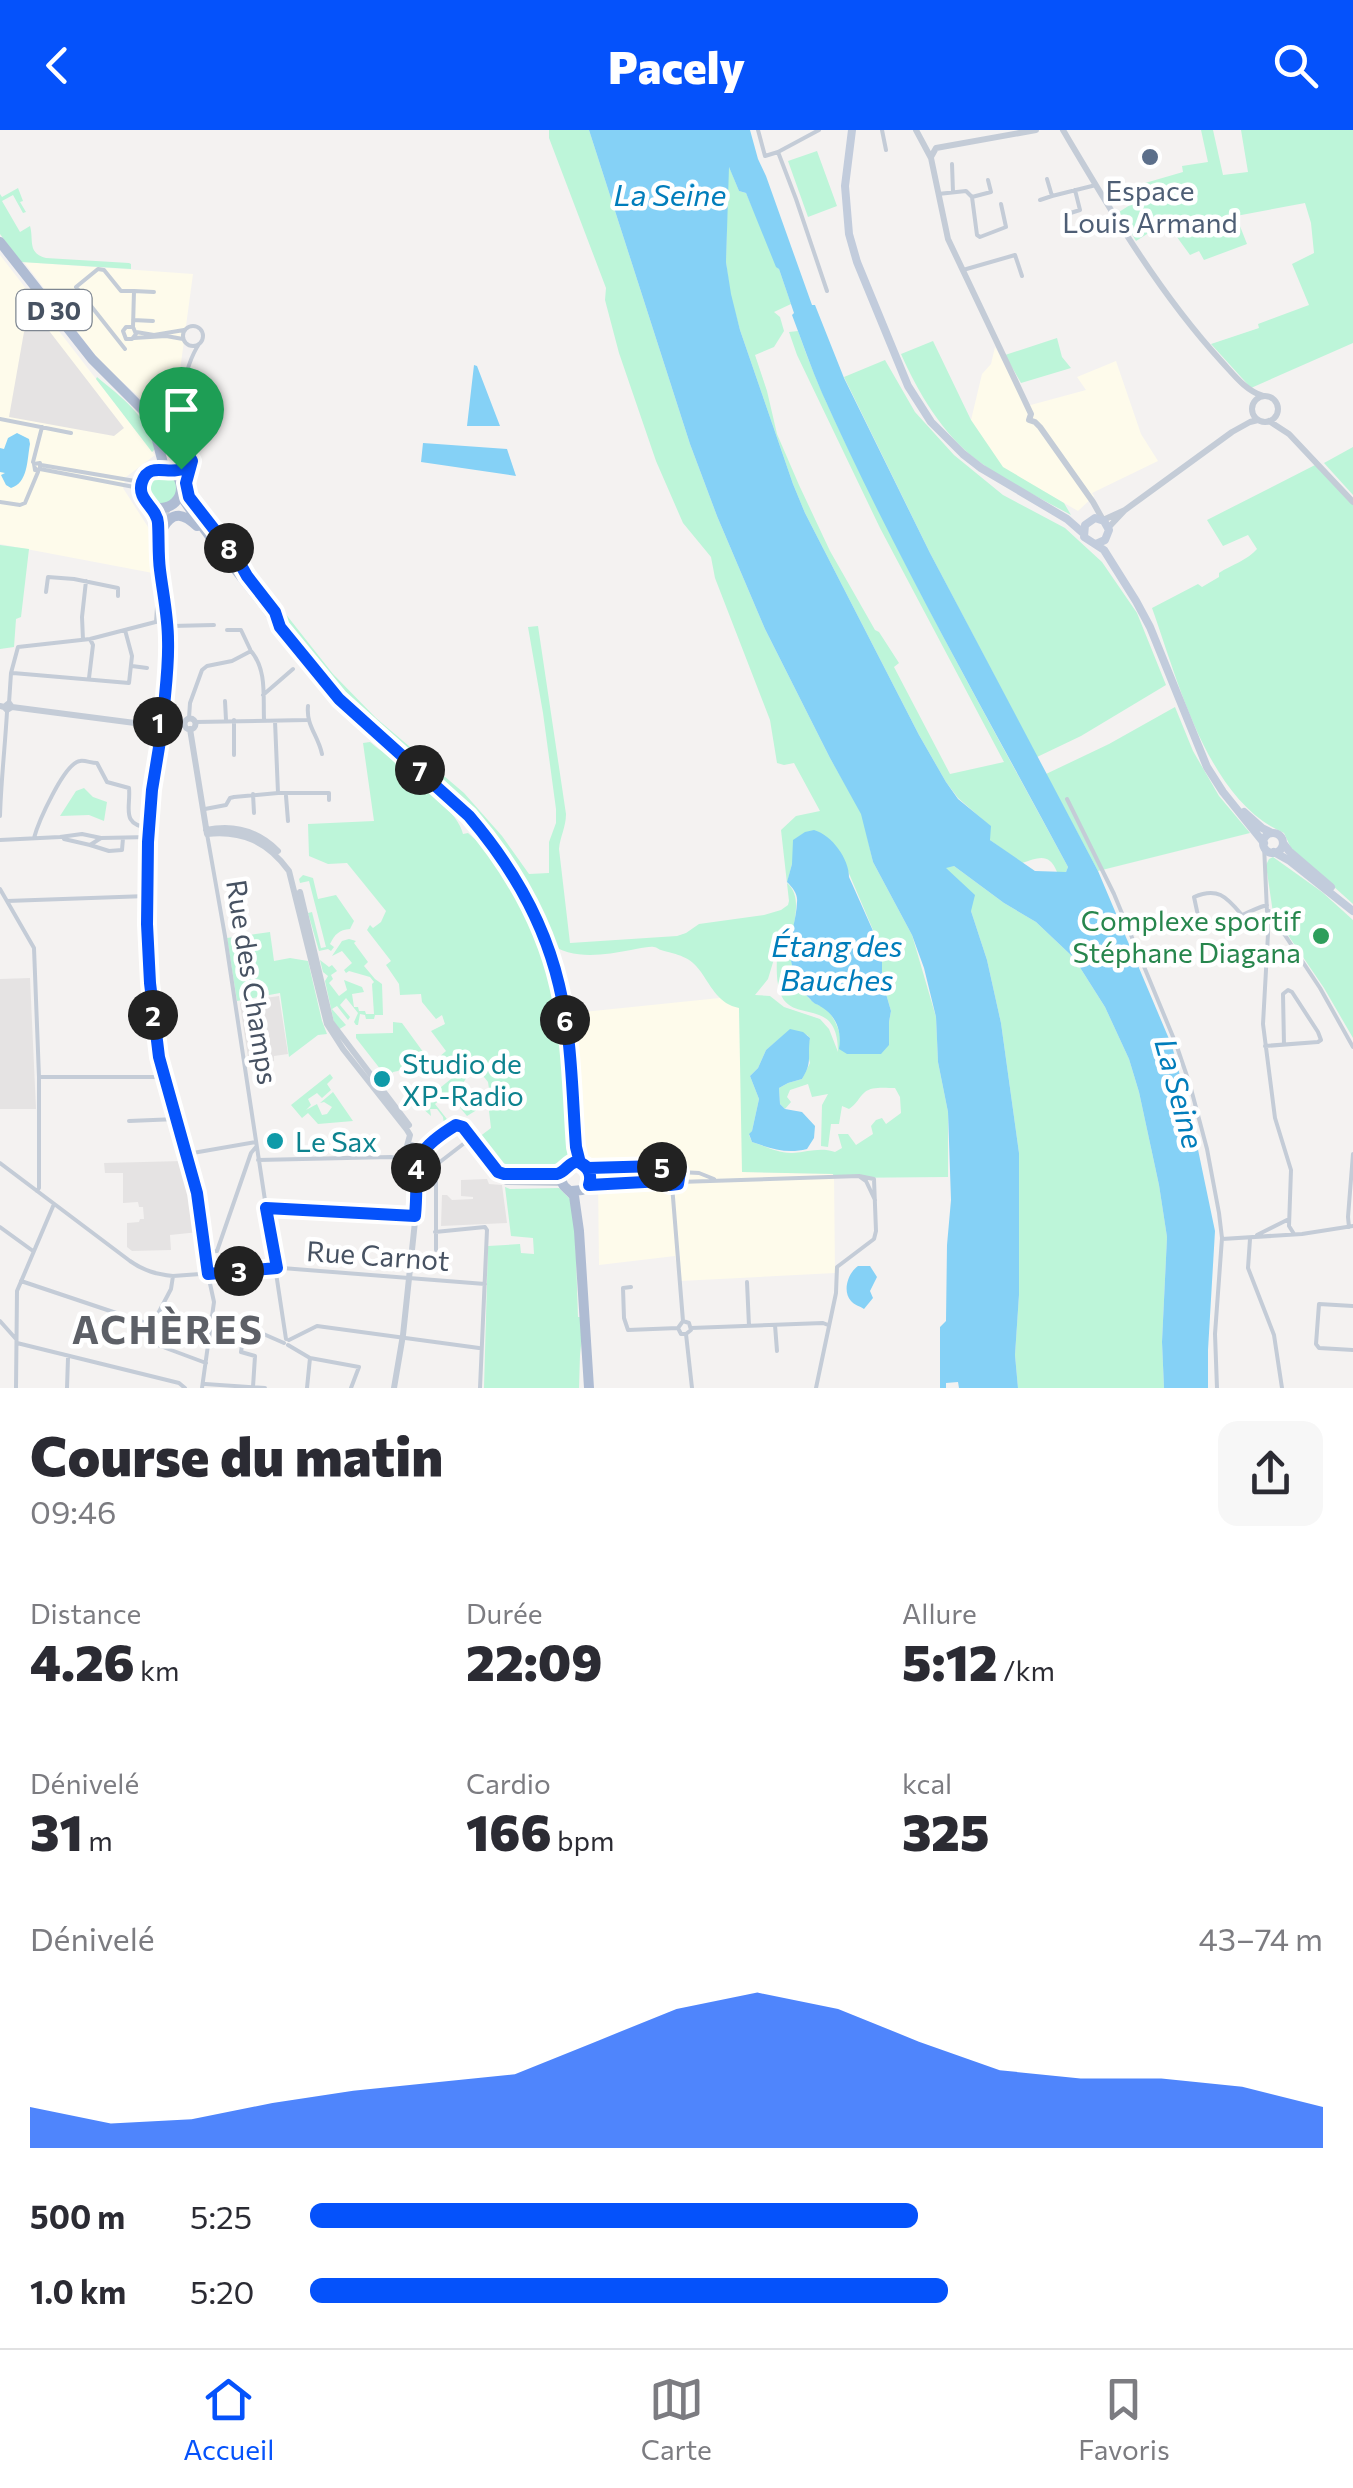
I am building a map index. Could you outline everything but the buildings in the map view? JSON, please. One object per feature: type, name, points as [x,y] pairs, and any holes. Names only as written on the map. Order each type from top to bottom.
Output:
[{"type":"main road","points":[[851,130],[843,186],[847,235],[860,282],[917,402],[954,446],[982,468],[1068,519],[1088,542],[1104,550],[1146,618],[1207,767],[1236,809],[1266,850],[1290,861],[1353,909]]},
{"type":"main road","name":"D 30","points":[[0,242],[92,360],[145,412],[156,434],[164,466],[170,471]]},
{"type":"main road","points":[[156,434],[158,454],[142,492],[144,499],[160,508],[182,507],[198,526]]},
{"type":"main road","points":[[148,474],[170,471],[194,514],[339,699],[454,801],[486,836],[520,885],[560,987],[567,1034],[587,1384]]},
{"type":"main road","points":[[170,506],[180,490]]},
{"type":"main road","points":[[163,528],[176,515],[214,535]]},
{"type":"main road","points":[[1068,519],[1105,524],[1108,550],[1152,625],[1210,766],[1255,822],[1280,836],[1289,851],[1353,909]]},
{"type":"main road","points":[[1083,534],[1089,520]]},
{"type":"main road","points":[[1096,544],[1106,539]]},
{"type":"main road","points":[[1264,844],[1272,834]]},
{"type":"main road","points":[[1273,852],[1281,849],[1283,843]]},
{"type":"street","points":[[758,130],[765,156],[819,130]]},
{"type":"street","points":[[882,130],[886,150]]},
{"type":"street","points":[[916,130],[931,158],[946,236],[1033,418],[1105,524],[1232,432],[1258,420],[1277,424],[1289,434],[1353,502]]},
{"type":"street","points":[[926,148],[1036,130]]},
{"type":"street","points":[[1063,130],[1184,318],[1242,383],[1254,393],[1275,401],[1289,434]]},
{"type":"street","points":[[931,158],[936,148]]},
{"type":"street","points":[[778,152],[826,291]]},
{"type":"street","points":[[952,164],[953,192]]},
{"type":"street","points":[[1047,179],[1052,196]]},
{"type":"street","points":[[972,197],[990,192],[988,180]]},
{"type":"street","points":[[1040,200],[1096,185]]},
{"type":"street","points":[[1064,215],[1080,210],[1076,190]]},
{"type":"street","points":[[938,194],[966,191],[972,197],[980,238],[1006,228],[1001,204]]},
{"type":"street","points":[[1011,244],[1022,276]]},
{"type":"street","points":[[963,270],[1016,255]]},
{"type":"street","points":[[134,291],[133,331],[122,348],[76,287],[98,270],[104,270],[121,291],[134,291],[154,292]]},
{"type":"street","points":[[123,330],[124,337],[153,321]]},
{"type":"street","points":[[114,337],[126,327],[154,335],[192,325],[200,327],[204,337],[190,363],[178,419],[186,462],[181,469],[170,471]]},
{"type":"street","points":[[183,339],[184,330]]},
{"type":"street","points":[[133,331],[183,339],[193,346],[199,344]]},
{"type":"street","points":[[188,344],[190,363]]},
{"type":"street","points":[[1242,383],[1258,420]]},
{"type":"street","points":[[1232,432],[1263,396]]},
{"type":"street","points":[[145,412],[161,426],[178,419]]},
{"type":"street","points":[[1269,421],[1277,413]]},
{"type":"street","points":[[0,419],[70,432]]},
{"type":"street","points":[[31,488],[42,428]]},
{"type":"street","points":[[182,443],[192,461],[186,483],[188,496],[275,612],[280,627]]},
{"type":"street","points":[[38,445],[41,467]]},
{"type":"street","points":[[180,490],[181,478],[190,463],[186,451]]},
{"type":"street","points":[[33,466],[37,462],[41,467],[134,486],[142,492]]},
{"type":"street","points":[[41,467],[134,481],[148,474]]},
{"type":"street","points":[[0,502],[25,503],[41,467]]},
{"type":"street","points":[[1089,520],[1095,505]]},
{"type":"street","points":[[151,506],[158,516],[173,663],[149,828],[147,896],[156,1039],[200,1206],[214,1302],[202,1386],[265,1388]]},
{"type":"street","points":[[156,622],[161,595],[164,512],[170,506]]},
{"type":"street","points":[[46,592],[48,577],[118,588],[118,596]]},
{"type":"street","points":[[83,640],[86,581]]},
{"type":"street","points":[[161,595],[170,622]]},
{"type":"street","points":[[0,816],[6,707],[17,648],[90,639],[156,622],[214,625]]},
{"type":"street","points":[[11,673],[128,683],[132,656],[126,630]]},
{"type":"street","points":[[227,630],[241,630],[261,665],[264,719]]},
{"type":"street","points":[[89,679],[90,639]]},
{"type":"street","points":[[251,651],[202,670],[190,703],[207,832],[234,828],[249,832],[267,841],[287,862],[296,880],[331,1022],[412,1130],[415,1216],[394,1388]]},
{"type":"street","points":[[130,666],[148,668]]},
{"type":"street","points":[[263,694],[292,670]]},
{"type":"street","points":[[225,701],[226,720]]},
{"type":"street","points":[[308,706],[307,720],[322,754]]},
{"type":"street","points":[[6,707],[163,723],[307,720]]},
{"type":"street","points":[[234,720],[234,755]]},
{"type":"street","points":[[275,721],[278,793]]},
{"type":"street","points":[[34,838],[47,804],[78,761],[96,763],[107,782],[129,788],[130,819],[149,828]]},
{"type":"street","points":[[203,809],[254,794],[328,793],[329,800]]},
{"type":"street","points":[[254,794],[254,813]]},
{"type":"street","points":[[286,794],[288,821]]},
{"type":"street","points":[[1067,799],[1114,894],[1165,1016],[1190,1085],[1207,1149],[1222,1239],[1215,1334],[1218,1388]]},
{"type":"street","name":"Rue des Champs","points":[[207,832],[287,1342]]},
{"type":"street","points":[[0,840],[82,834],[100,838],[149,837]]},
{"type":"street","points":[[60,838],[108,851],[122,850],[123,838]]},
{"type":"street","points":[[90,846],[100,838]]},
{"type":"street","points":[[1264,844],[1268,932],[1265,1046],[1275,1118],[1290,1170],[1290,1233]]},
{"type":"street","points":[[1264,863],[1273,852]]},
{"type":"street","points":[[0,888],[34,948],[41,1145],[37,1191]]},
{"type":"street","points":[[1241,914],[1223,895],[1194,897],[1202,930],[1222,926],[1241,914],[1267,906]]},
{"type":"street","points":[[6,901],[147,896]]},
{"type":"street","points":[[1267,906],[1353,1046]]},
{"type":"street","points":[[1268,932],[1274,928],[1281,930]]},
{"type":"street","points":[[1265,1046],[1318,1042],[1321,1038],[1289,990],[1283,994],[1284,1044]]},
{"type":"street","points":[[40,1077],[165,1077]]},
{"type":"street","points":[[130,1121],[177,1118]]},
{"type":"street","points":[[416,1174],[402,1155],[428,1145],[456,1125],[463,1127],[498,1172],[504,1174],[663,1181],[672,1185],[860,1176],[875,1200],[874,1240],[837,1267],[836,1293],[816,1388]]},
{"type":"street","points":[[436,1250],[436,1166],[471,1138]]},
{"type":"street","points":[[188,1154],[256,1144]]},
{"type":"street","points":[[206,1252],[218,1251],[256,1144]]},
{"type":"street","points":[[258,1160],[390,1157],[413,1151]]},
{"type":"street","points":[[407,1161],[413,1151]]},
{"type":"street","points":[[1222,1239],[1351,1226],[1348,1217],[1353,1154]]},
{"type":"street","points":[[390,1157],[407,1161]]},
{"type":"street","points":[[0,1162],[144,1270],[173,1276],[171,1289],[152,1325],[154,1341],[158,1346],[206,1363]]},
{"type":"street","points":[[575,1177],[677,1166],[679,1182]]},
{"type":"street","points":[[663,1168],[663,1181]]},
{"type":"street","points":[[680,1172],[700,1172],[718,1180]]},
{"type":"street","points":[[632,1288],[623,1288],[628,1330],[678,1328],[683,1322],[672,1185]]},
{"type":"street","points":[[16,1388],[18,1291],[54,1204]]},
{"type":"street","points":[[266,1208],[415,1216]]},
{"type":"street","points":[[1252,1238],[1289,1219]]},
{"type":"street","points":[[0,1227],[32,1251]]},
{"type":"street","points":[[435,1232],[484,1227],[487,1230],[480,1388]]},
{"type":"street","points":[[1252,1238],[1248,1268],[1273,1332],[1282,1388]]},
{"type":"street","name":"Rue Carnot","points":[[173,1276],[277,1268],[485,1284]]},
{"type":"street","points":[[21,1282],[152,1325]]},
{"type":"street","points":[[746,1282],[749,1326]]},
{"type":"street","points":[[1353,1306],[1319,1304],[1316,1344],[1318,1348],[1353,1350]]},
{"type":"street","points":[[188,1314],[245,1326],[287,1342],[310,1358],[360,1367],[351,1388]]},
{"type":"street","points":[[0,1322],[16,1341],[185,1388]]},
{"type":"street","points":[[683,1322],[691,1328]]},
{"type":"street","points":[[776,1325],[776,1351]]},
{"type":"street","points":[[692,1388],[686,1334],[691,1328],[828,1325]]},
{"type":"street","points":[[245,1326],[241,1352],[255,1356],[253,1387]]},
{"type":"street","points":[[287,1342],[317,1326],[482,1348]]},
{"type":"street","points":[[678,1328],[686,1334]]},
{"type":"street","points":[[68,1356],[68,1388]]},
{"type":"street","points":[[307,1388],[310,1358]]},
{"type":"shaded area","points":[[0,255],[155,455],[126,477],[123,488],[156,546],[158,574],[0,544]]},
{"type":"shaded area","points":[[24,262],[193,274],[174,415],[170,420],[159,422],[144,401],[102,364]]},
{"type":"shaded area","points":[[40,319],[124,428],[114,436],[9,417],[24,332]]},
{"type":"shaded area","points":[[995,347],[1027,406],[1086,390],[1077,377],[1116,361],[1141,434],[1158,461],[1092,493],[1094,496],[1078,511],[1003,468],[971,420],[982,374],[991,364]]},
{"type":"shaded area","points":[[30,978],[36,1109],[0,1109],[0,979]]},
{"type":"shaded area","points":[[279,996],[288,1054],[274,1056],[274,1061],[249,1064],[240,1004]]},
{"type":"shaded area","points":[[739,996],[743,1172],[834,1174],[835,1273],[680,1281],[675,1256],[599,1265],[598,1178],[590,1176],[580,1163],[564,1014]]},
{"type":"shaded area","points":[[183,1161],[199,1232],[170,1235],[171,1250],[132,1251],[127,1247],[127,1223],[144,1219],[143,1207],[138,1202],[123,1203],[123,1173],[105,1173],[104,1163]]},
{"type":"shaded area","points":[[487,1179],[489,1184],[502,1185],[507,1223],[441,1226],[442,1195],[452,1200],[473,1199],[461,1196],[461,1180]]},
{"type":"green space","points":[[549,130],[589,130],[717,516],[765,629],[862,814],[873,862],[912,935],[936,1017],[938,1062],[948,1112],[948,1177],[834,1178],[833,1174],[742,1172],[739,1008],[721,999],[697,967],[678,955],[652,947],[599,955],[577,954],[548,942],[573,1111],[565,1113],[570,1153],[557,1168],[503,1169],[479,1137],[491,1128],[488,1082],[472,1062],[464,1067],[456,1061],[442,1062],[438,1058],[446,1051],[431,1031],[445,1024],[442,1015],[436,1019],[422,1002],[421,994],[400,995],[399,984],[386,965],[391,961],[367,930],[381,922],[386,911],[347,863],[328,864],[309,856],[308,824],[374,821],[363,743],[370,742],[437,798],[463,834],[468,833],[505,866],[469,816],[362,722],[281,627],[275,612],[277,603],[333,674],[376,718],[464,793],[529,874],[549,873],[549,842],[556,823],[528,627],[538,626],[566,814],[559,849],[570,943],[677,936],[699,924],[781,910],[789,901],[781,830],[796,816],[820,811],[794,763],[777,763],[770,720],[715,578],[711,557],[683,523],[656,461],[619,353],[605,300],[606,288]],"holes":[[[839,850],[882,951],[882,980],[891,1011],[889,1045],[841,1039],[832,1016],[805,994],[792,965],[796,899],[787,883],[792,864]],[[777,949],[777,979],[782,997],[788,1005],[824,1017],[836,1035],[838,1052],[829,1029],[820,1019],[784,1007],[770,996],[755,995],[768,979]],[[790,1030],[810,1038],[810,1063],[802,1079],[779,1088],[780,1104],[785,1109],[791,1102],[787,1097],[790,1090],[808,1084],[812,1097],[828,1094],[822,1105],[821,1146],[828,1147],[831,1124],[839,1124],[842,1106],[849,1109],[868,1090],[895,1088],[901,1113],[886,1124],[882,1118],[876,1120],[871,1126],[873,1134],[856,1145],[848,1134],[838,1134],[842,1148],[835,1152],[788,1153],[752,1142],[749,1135],[759,1099],[750,1076],[766,1050]]]},
{"type":"green space","points":[[1201,130],[1213,130],[1223,175],[1248,172],[1241,130],[1353,130],[1353,343],[1251,388],[1211,344],[1309,305],[1292,264],[1314,253],[1305,203],[1236,216],[1247,244],[1204,260],[1199,251],[1190,255],[1166,222],[1136,241],[1119,212],[1130,205],[1121,190],[1183,172],[1182,166],[1208,162]]},
{"type":"green space","points":[[817,151],[837,206],[808,217],[788,161]]},
{"type":"green space","points":[[728,164],[739,191],[746,193],[791,304],[774,312],[784,331],[774,347],[755,355],[777,434],[830,551],[875,630],[899,663],[894,667],[950,774],[1004,762],[880,528],[789,332],[798,331],[825,400],[879,511],[1068,867],[1066,872],[1057,872],[1047,859],[1022,863],[990,840],[990,826],[946,782],[805,513],[740,330],[730,294],[726,262]]},
{"type":"green space","points":[[18,188],[26,212],[13,195],[2,201],[20,232],[30,226],[34,249],[40,256],[129,263],[131,269],[21,262],[0,234],[0,194],[2,197]]},
{"type":"green space","points":[[1057,338],[1062,357],[1071,368],[1021,383],[1005,355]]},
{"type":"green space","points":[[933,341],[971,420],[1003,467],[1064,503],[1071,515],[988,468],[964,450],[942,425],[901,354]]},
{"type":"green space","points":[[885,360],[915,412],[954,455],[1003,495],[1065,528],[1102,562],[1137,613],[1166,685],[1081,736],[1037,757],[930,553],[844,377]]},
{"type":"green space","points":[[96,379],[140,417],[151,437],[155,449],[152,452]]},
{"type":"green space","points":[[1353,447],[1353,495],[1324,463]]},
{"type":"green space","points":[[1317,464],[1353,502],[1353,904],[1291,848],[1284,833],[1257,817],[1215,766],[1185,702],[1152,608],[1198,584],[1202,587],[1257,549],[1248,535],[1223,546],[1207,520]]},
{"type":"green space","points":[[161,471],[173,476],[178,488],[173,500],[161,505],[149,500],[144,488],[149,476]]},
{"type":"green space","points":[[0,545],[29,549],[14,647],[0,649]]},
{"type":"green space","points":[[1175,707],[1193,751],[1219,796],[1250,833],[1098,871],[1046,774]]},
{"type":"green space","points":[[84,788],[93,797],[107,802],[104,821],[89,815],[60,816],[76,791]]},
{"type":"green space","name":"Complexe sportif Stéphane Diagana","points":[[1273,857],[1353,920],[1353,1038],[1273,913],[1266,865]]},
{"type":"green space","points":[[954,866],[1036,922],[1074,958],[1105,1007],[1129,1059],[1159,1185],[1167,1237],[1164,1388],[1018,1388],[1015,1355],[1019,1153],[1001,1023],[987,960],[971,911],[945,867]]},
{"type":"green space","points":[[303,875],[313,878],[318,899],[336,895],[354,921],[350,929],[334,938],[331,951],[319,951],[308,913],[312,912],[321,948],[326,947],[309,881],[300,883]]},
{"type":"green space","points":[[270,932],[274,961],[308,961],[327,1034],[318,1035],[289,1057],[280,993],[237,1001],[227,938]]},
{"type":"green space","points":[[342,941],[356,941],[368,962],[364,966],[382,984],[383,1015],[366,1019],[360,1014],[356,1025],[358,1013],[346,998],[340,1005],[350,1017],[348,1020],[337,1006],[332,1009],[346,1025],[338,1030],[334,1022],[325,981],[328,976],[320,960],[337,971],[329,983],[339,996],[347,990],[344,980],[362,987],[364,992],[352,994],[354,1007],[374,1014],[374,982],[370,977],[346,973],[344,970],[352,963],[342,951],[332,956]]},
{"type":"green space","points":[[393,1022],[402,1023],[429,1060],[423,1065],[416,1057],[388,1079],[356,1034],[393,1033]]},
{"type":"green space","points":[[462,1070],[469,1074],[461,1086],[473,1102],[478,1101],[480,1108],[467,1116],[452,1098],[446,1102],[442,1098],[435,1104],[450,1123],[444,1124],[437,1109],[430,1109],[431,1116],[419,1105]]},
{"type":"green space","points":[[330,1074],[333,1078],[327,1084],[331,1090],[322,1098],[317,1093],[308,1099],[311,1105],[306,1110],[317,1104],[322,1115],[327,1114],[332,1107],[320,1103],[333,1092],[353,1121],[318,1124],[308,1113],[302,1118],[291,1105]]},
{"type":"green space","points":[[505,1187],[559,1188],[570,1199],[575,1228],[578,1317],[584,1317],[579,1388],[484,1388],[488,1246],[520,1244],[521,1253],[534,1254],[533,1238],[511,1236]]},
{"type":"water","name":"La Seine","points":[[589,130],[750,130],[812,305],[844,378],[930,553],[1098,871],[1172,1046],[1215,1231],[1208,1388],[1164,1388],[1167,1237],[1159,1185],[1129,1059],[1105,1007],[1074,958],[1036,922],[954,866],[946,868],[975,895],[971,911],[1001,1023],[1019,1153],[1015,1355],[1018,1388],[959,1388],[958,1382],[940,1388],[940,1327],[946,1321],[951,1200],[948,1112],[938,1062],[936,1017],[924,968],[912,935],[873,862],[861,814],[765,629],[690,444]],"holes":[[[729,167],[739,191],[746,193],[779,269],[810,364],[850,454],[1068,867],[1066,872],[1035,871],[990,840],[991,826],[958,799],[919,735],[805,513],[731,294],[726,262]]]},
{"type":"water","points":[[474,365],[477,366],[500,426],[467,426]]},
{"type":"water","points":[[17,433],[29,439],[30,444],[24,476],[11,488],[1,475],[5,473],[0,472],[0,448],[4,449],[8,438]]},
{"type":"water","points":[[423,443],[507,449],[516,476],[421,462]]},
{"type":"water","name":"Étang des Bauches","points":[[814,830],[833,842],[843,856],[882,951],[882,980],[891,1011],[889,1045],[881,1054],[847,1054],[839,1049],[835,1021],[807,996],[791,962],[797,899],[787,882],[793,840]]},
{"type":"water","points":[[790,1029],[810,1038],[809,1063],[802,1079],[779,1088],[780,1104],[802,1112],[815,1126],[807,1149],[793,1151],[752,1142],[749,1134],[759,1099],[750,1076],[766,1050]]},
{"type":"water","points":[[858,1266],[870,1266],[877,1277],[870,1291],[873,1298],[864,1309],[852,1302],[847,1292],[849,1278]]},
{"type":"place","name":"Espace Louis Armand","points":[[1150,157]]},
{"type":"place","name":"Complexe sportif Stéphane Diagana","points":[[1321,936]]},
{"type":"place","name":"Studio de XP-Radio","points":[[382,1079]]},
{"type":"place","name":"Le Sax","points":[[275,1141]]},
{"type":"district","name":"ACHÈRES","points":[[168,1328]]},
{"type":"route","points":[[181,469],[151,471],[141,488],[158,516],[168,646],[163,718],[157,723],[162,729],[150,808],[148,955],[159,1057],[197,1193],[208,1274],[277,1268],[266,1208],[415,1216],[418,1159],[428,1145],[458,1124],[498,1172],[504,1174],[557,1174],[574,1162],[588,1168],[677,1166],[678,1184],[663,1181],[589,1185],[588,1168],[580,1163],[576,1147],[560,987],[537,920],[520,885],[469,816],[339,699],[280,627],[278,616],[189,497],[186,483],[192,461],[182,443],[186,462],[181,469]]}]
